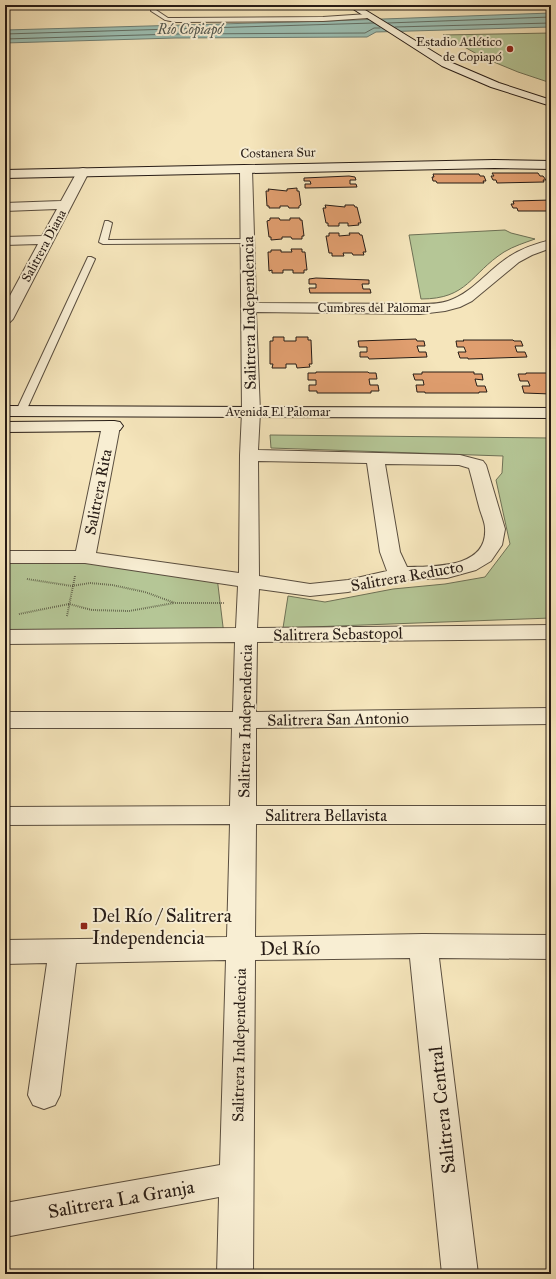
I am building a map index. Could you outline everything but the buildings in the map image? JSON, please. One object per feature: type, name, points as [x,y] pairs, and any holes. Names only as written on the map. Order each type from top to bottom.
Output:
[{"type":"street","points":[[351,5],[446,64],[495,85],[551,103]]},
{"type":"street","name":"Costanera Sur","points":[[5,174],[494,164],[551,165]]},
{"type":"street","name":"Salitrera Independencia","points":[[236,1274],[249,455],[251,419],[246,169]]},
{"type":"street","name":"Salitrera Diana","points":[[5,319],[9,305],[47,240],[83,172]]},
{"type":"street","points":[[5,207],[65,205]]},
{"type":"street","points":[[5,241],[47,240]]},
{"type":"street","name":"Cumbres del Palomar","points":[[249,307],[420,309],[458,303],[477,292],[514,259],[537,248],[551,244]]},
{"type":"street","name":"Avenida El Palomar","points":[[13,411],[251,419],[551,426]]},
{"type":"street","name":"Avenida El Palomar","points":[[5,426],[111,426],[251,419],[551,413]]},
{"type":"street","name":"Salitrera Rita","points":[[82,557],[111,426]]},
{"type":"street","name":"Salitrera Reducto","points":[[5,557],[82,557],[248,592],[310,590],[348,586],[399,574],[447,572],[469,566],[484,557],[492,545],[495,529],[477,465],[460,460],[249,455]]},
{"type":"street","points":[[375,458],[390,552],[399,574]]},
{"type":"street","name":"Salitrera Sebastopol","points":[[5,637],[551,632]]},
{"type":"street","name":"Salitrera San Antonio","points":[[5,720],[245,720],[551,716]]},
{"type":"street","name":"Salitrera Bellavista","points":[[5,816],[551,815]]},
{"type":"street","name":"Del Río","points":[[5,952],[423,946],[551,947]]},
{"type":"street","name":"Salitrera Central","points":[[423,946],[460,1274]]},
{"type":"street","points":[[44,1095],[63,951]]},
{"type":"street","name":"Salitrera La Granja","points":[[5,1220],[237,1178]]},
{"type":"lane","points":[[155,5],[153,10],[158,14],[167,19],[176,20],[323,19],[368,16]]},
{"type":"lane","points":[[108,223],[103,242],[248,241]]},
{"type":"lane","points":[[13,411],[91,259]]},
{"type":"path","points":[[64,637],[72,586],[82,557]]},
{"type":"path","points":[[25,578],[72,586],[90,583],[112,585],[150,594],[175,603]]},
{"type":"path","points":[[16,615],[69,604],[92,610],[129,611],[248,592]]},
{"type":"green space","name":"Estadio Atlético de Copiapó","points":[[551,33],[551,83],[518,72],[484,58],[443,35]]},
{"type":"green space","points":[[505,230],[535,239],[515,246],[504,252],[459,290],[449,295],[437,298],[421,299],[409,235]]},
{"type":"green space","points":[[270,435],[551,438],[551,618],[283,628],[288,596],[325,602],[393,589],[445,584],[485,577],[510,544],[496,480],[502,473],[503,456],[271,448]]},
{"type":"green space","points":[[5,561],[113,563],[217,577],[224,635],[5,635]]},
{"type":"water","name":"Río Copiapó","points":[[551,13],[551,27],[376,32],[367,37],[175,38],[5,43],[5,30]]},
{"type":"place","name":"Estadio Atlético de Copiapó","points":[[510,49]]},
{"type":"place","name":"Del Río / Salitrera Independencia","points":[[84,926]]}]
